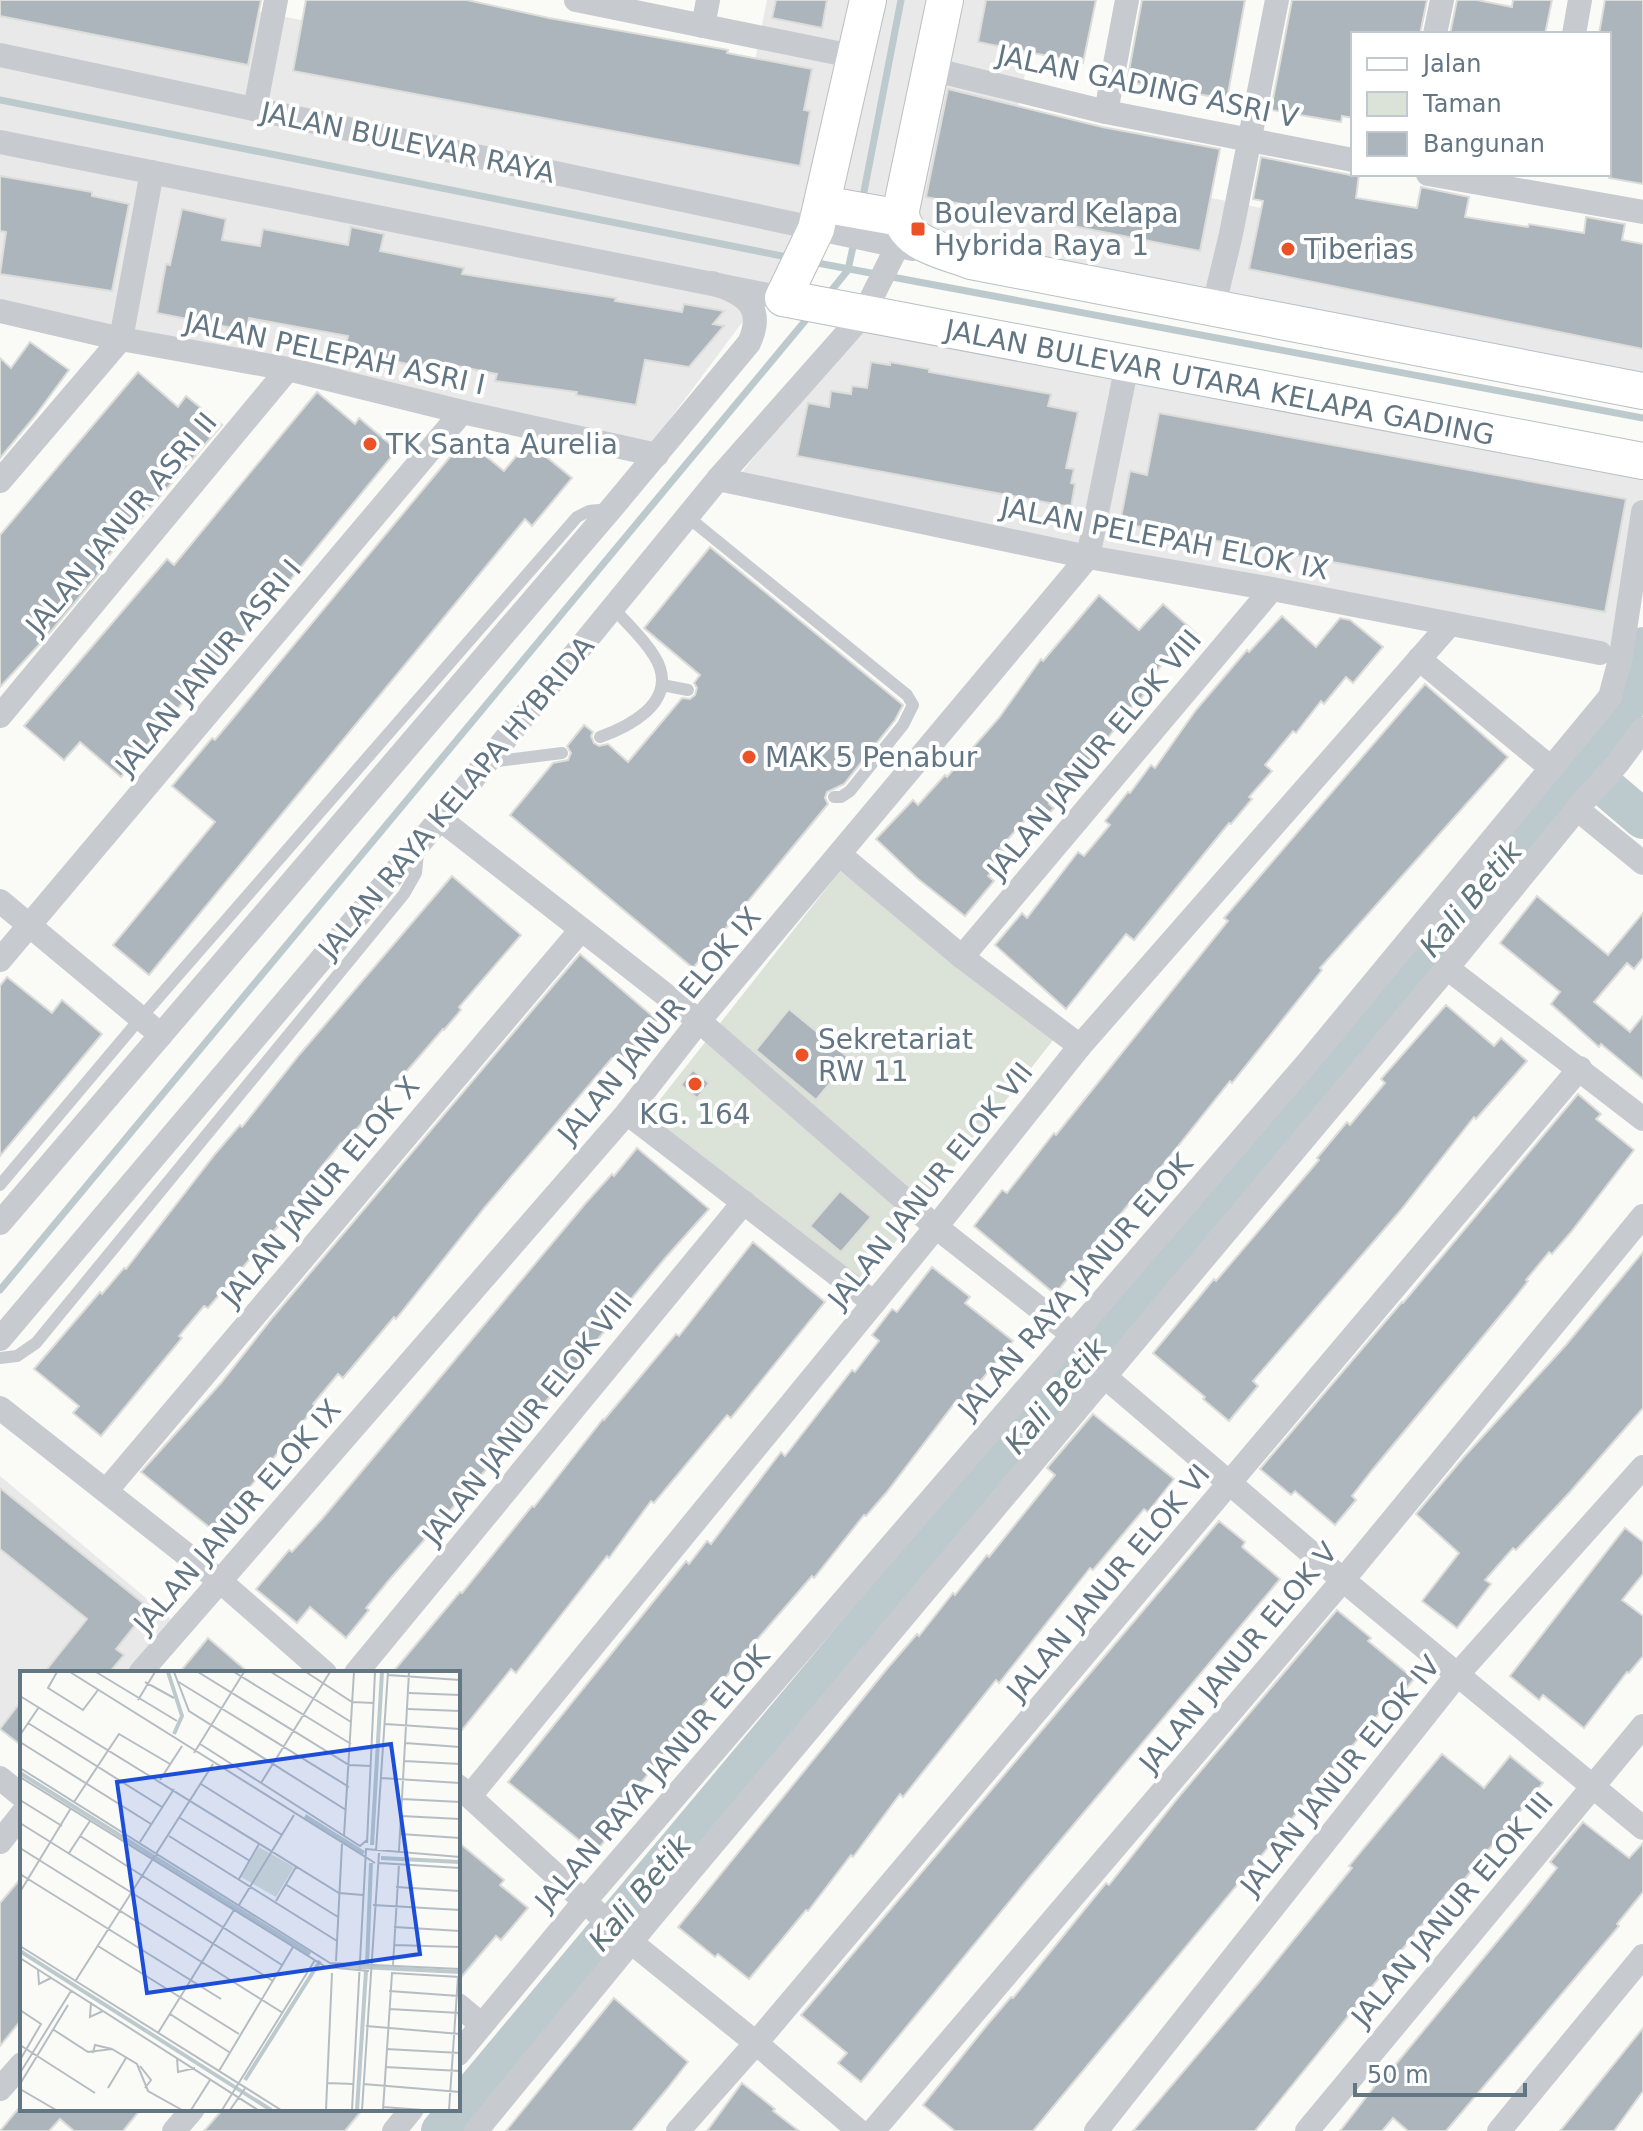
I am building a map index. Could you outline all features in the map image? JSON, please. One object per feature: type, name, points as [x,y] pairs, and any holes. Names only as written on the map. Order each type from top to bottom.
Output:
[{"type":"main road","name":"JALAN RAYA KELAPA HYBRIDA","points":[[858,229],[857,57],[868,0]]},
{"type":"main road","name":"JALAN RAYA KELAPA HYBRIDA","points":[[789,296],[858,229],[931,69],[945,0]]},
{"type":"main road","points":[[858,229],[907,233],[971,261],[1643,391]]},
{"type":"main road","name":"JALAN BULEVAR UTARA KELAPA GADING","points":[[789,296],[1127,365],[1643,461]]},
{"type":"street","points":[[255,109],[276,0]]},
{"type":"street","points":[[576,0],[857,57]]},
{"type":"street","points":[[703,26],[708,0]]},
{"type":"street","points":[[1106,112],[1127,0]]},
{"type":"street","points":[[1213,309],[1277,0]]},
{"type":"street","points":[[1435,32],[1442,0]]},
{"type":"street","points":[[1574,32],[1580,0]]},
{"type":"street","name":"JALAN BULEVAR RAYA","points":[[0,55],[858,229]]},
{"type":"street","name":"JALAN GADING ASRI V","points":[[931,69],[1106,112],[1351,160]]},
{"type":"street","points":[[0,142],[789,296]]},
{"type":"street","points":[[0,481],[121,339],[152,172]]},
{"type":"street","points":[[1452,176],[1548,184],[1643,212]]},
{"type":"street","name":"JALAN RAYA KELAPA HYBRIDA","points":[[0,1339],[440,819],[718,479],[861,310],[858,229]]},
{"type":"street","points":[[0,1223],[657,455],[749,343],[755,331],[754,312],[748,301],[732,290],[712,283]]},
{"type":"street","name":"JALAN PELEPAH ASRI I","points":[[0,311],[121,339],[288,369],[657,455]]},
{"type":"street","name":"JALAN JANUR ELOK IX","points":[[142,1671],[627,1113],[699,1021],[1088,557],[1127,365]]},
{"type":"street","name":"JALAN JANUR ASRI II","points":[[0,716],[288,369]]},
{"type":"street","name":"JALAN JANUR ASRI I","points":[[0,960],[462,412]]},
{"type":"street","name":"JALAN PELEPAH ELOK IX","points":[[718,479],[1088,557],[1272,589],[1600,653]]},
{"type":"street","name":"JALAN RAYA JANUR ELOK","points":[[460,2052],[1308,1062],[1610,697],[1621,656],[1643,512]]},
{"type":"street","name":"JALAN JANUR ELOK VIII","points":[[962,957],[1272,589]]},
{"type":"street","name":"JALAN JANUR ELOK VII","points":[[464,1791],[874,1303],[1080,1046],[1450,624]]},
{"type":"street","points":[[1419,659],[1551,768]]},
{"type":"street","points":[[476,2131],[624,1936],[1104,1376],[1618,763],[1643,729]]},
{"type":"street","points":[[1580,806],[1643,863]]},
{"type":"street","points":[[440,819],[699,1021],[936,1227],[1072,1334]]},
{"type":"street","points":[[840,855],[962,957],[1080,1046]]},
{"type":"street","points":[[0,901],[161,1035]]},
{"type":"street","name":"JALAN JANUR ELOK X","points":[[106,1491],[580,931]]},
{"type":"street","points":[[1447,968],[1643,1119]]},
{"type":"street","name":"JALAN JANUR ELOK VI","points":[[678,2131],[756,2043],[1580,1068]]},
{"type":"street","points":[[627,1113],[874,1303]]},
{"type":"street","name":"JALAN JANUR ELOK VIII","points":[[358,1671],[744,1202]]},
{"type":"street","name":"JALAN JANUR ELOK V","points":[[873,2131],[1343,1580],[1643,1216]]},
{"type":"street","points":[[1104,1376],[1343,1580],[1643,1828]]},
{"type":"street","points":[[0,1408],[220,1581],[323,1671]]},
{"type":"street","name":"JALAN JANUR ELOK IV","points":[[1096,2131],[1457,1675],[1643,1467]]},
{"type":"street","name":"JALAN JANUR ELOK III","points":[[1307,2131],[1643,1726]]},
{"type":"street","points":[[0,1778],[20,1794]]},
{"type":"street","points":[[464,1791],[624,1936],[859,2131]]},
{"type":"street","points":[[0,1842],[20,1817]]},
{"type":"street","points":[[1499,2131],[1643,1956]]},
{"type":"street","points":[[460,2007],[482,2025]]},
{"type":"street","points":[[0,2089],[20,2066]]},
{"type":"street","points":[[174,2131],[191,2111]]},
{"type":"street","points":[[394,2131],[410,2111]]},
{"type":"lane","points":[[0,1185],[141,1017],[577,517],[611,509]]},
{"type":"lane","points":[[689,518],[907,695],[913,705],[903,725],[850,791],[841,797],[834,797]]},
{"type":"lane","points":[[600,737],[624,729],[651,707],[662,685],[660,666],[640,637],[613,608]]},
{"type":"lane","points":[[662,685],[688,690]]},
{"type":"lane","points":[[486,762],[562,753]]},
{"type":"lane","points":[[0,1358],[27,1352],[36,1343],[404,894],[416,873],[418,844]]},
{"type":"shaded area","points":[[0,0],[203,0],[745,111],[767,0],[1040,0],[1008,157],[1643,285],[1643,385],[817,222],[650,446],[0,321]]},
{"type":"shaded area","points":[[863,319],[1643,474],[1643,497],[1616,649],[736,480]]},
{"type":"shaded area","points":[[0,1476],[171,1619],[127,1671],[20,1671],[20,1743],[0,1728]]},
{"type":"green space","points":[[840,871],[1053,1040],[861,1286],[647,1116]]},
{"type":"building","points":[[0,0],[261,0],[248,65],[0,16]]},
{"type":"building","points":[[306,0],[467,0],[812,69],[804,110],[810,111],[800,166],[293,71]]},
{"type":"building","points":[[776,0],[827,0],[822,28],[772,18]]},
{"type":"building","points":[[986,0],[1096,0],[1083,63],[978,42]]},
{"type":"building","points":[[1142,0],[1245,0],[1227,99],[1127,82]]},
{"type":"building","points":[[1292,0],[1427,0],[1420,32],[1351,32],[1351,118],[1342,116],[1341,122],[1271,110]]},
{"type":"building","points":[[1457,0],[1477,0],[1512,7],[1513,0],[1552,0],[1545,32],[1450,32]]},
{"type":"building","points":[[1605,0],[1643,0],[1643,184],[1609,178],[1611,32],[1599,32]]},
{"type":"building","points":[[948,89],[1102,127],[1220,149],[1200,251],[926,197]]},
{"type":"building","points":[[1261,157],[1359,176],[1356,198],[1417,208],[1421,187],[1469,197],[1465,217],[1584,233],[1586,217],[1625,224],[1622,240],[1643,244],[1643,349],[1249,269],[1263,201],[1253,199]]},
{"type":"building","points":[[0,176],[92,192],[92,196],[129,204],[112,291],[0,274],[6,232],[0,231]]},
{"type":"building","points":[[182,209],[226,219],[222,240],[260,246],[263,229],[348,245],[351,227],[384,234],[380,251],[464,268],[462,274],[616,298],[615,301],[682,312],[684,304],[724,311],[713,324],[724,326],[689,367],[645,360],[636,405],[576,395],[577,392],[495,381],[497,374],[437,362],[435,370],[366,355],[365,360],[344,356],[348,336],[249,318],[246,334],[227,330],[228,327],[157,313],[166,264],[170,265]]},
{"type":"building","points":[[30,342],[69,370],[0,458],[0,358],[11,368]]},
{"type":"building","points":[[871,362],[890,365],[890,362],[1051,394],[1048,406],[1078,412],[1066,468],[1074,469],[1071,507],[797,456],[808,403],[829,407],[831,391],[851,394],[852,386],[867,388]]},
{"type":"building","points":[[138,372],[178,407],[186,396],[222,425],[104,561],[107,564],[47,636],[0,687],[0,535]]},
{"type":"building","points":[[317,392],[355,424],[359,418],[397,450],[226,658],[222,655],[121,777],[80,742],[64,760],[24,726],[167,559],[174,565]]},
{"type":"building","points":[[1159,413],[1626,499],[1605,612],[1120,523],[1130,471],[1147,475]]},
{"type":"building","points":[[465,439],[504,471],[528,442],[572,478],[532,526],[525,519],[149,975],[113,945],[215,822],[172,786],[212,738],[215,740]]},
{"type":"building","name":"MAK 5 Penabur","points":[[710,547],[903,705],[895,720],[844,784],[827,792],[825,798],[828,804],[693,968],[510,815],[553,763],[568,760],[571,753],[567,746],[584,725],[593,732],[594,743],[599,746],[608,744],[628,762],[682,698],[690,699],[695,695],[697,688],[694,683],[700,675],[644,628]]},
{"type":"building","points":[[1099,595],[1139,630],[1163,604],[1197,634],[1174,659],[1170,655],[1144,686],[1148,689],[1136,705],[1049,804],[1054,808],[1035,829],[1025,820],[1000,848],[1007,854],[988,876],[994,881],[965,916],[917,878],[876,839],[913,800],[918,805],[945,775],[947,777],[999,718],[1041,659],[1043,661]]},
{"type":"building","points":[[1282,616],[1316,647],[1340,618],[1350,620],[1383,647],[1353,683],[1346,677],[1324,704],[1321,701],[1296,733],[1293,731],[1265,765],[1272,771],[1249,797],[1252,799],[1134,940],[1126,934],[1066,1009],[995,945],[1022,913],[1027,918],[1078,852],[1084,856],[1110,825],[1105,821],[1128,792],[1151,765],[1155,768],[1196,710],[1247,650],[1249,652]]},
{"type":"building","points":[[1425,684],[1508,757],[1320,968],[1322,970],[1232,1083],[1230,1081],[1055,1294],[974,1226],[1002,1190],[1007,1193],[1054,1133],[1056,1135],[1228,921],[1224,918]]},
{"type":"building","points":[[452,876],[521,935],[459,1007],[461,1010],[444,1030],[343,1145],[341,1143],[318,1171],[321,1174],[285,1218],[208,1308],[204,1306],[179,1336],[182,1338],[101,1436],[73,1413],[79,1406],[34,1369],[100,1292],[102,1294],[126,1269],[216,1153],[240,1125],[242,1127]]},
{"type":"building","points":[[1537,896],[1608,955],[1643,913],[1643,958],[1634,969],[1627,963],[1594,1002],[1630,1032],[1643,1016],[1643,1079],[1601,1044],[1599,1047],[1551,1004],[1560,992],[1500,943]]},
{"type":"building","points":[[580,954],[657,1020],[620,1065],[612,1058],[485,1207],[396,1319],[394,1317],[343,1378],[338,1374],[313,1404],[316,1406],[214,1531],[141,1472],[221,1383],[273,1317]]},
{"type":"building","points":[[7,977],[52,1013],[62,1000],[102,1034],[0,1156],[0,986]]},
{"type":"building","points":[[1446,1005],[1494,1046],[1501,1038],[1527,1061],[1476,1119],[1474,1117],[1400,1211],[1253,1381],[1258,1386],[1229,1421],[1153,1353],[1319,1160],[1317,1158],[1347,1122],[1350,1125],[1385,1083],[1381,1079]]},
{"type":"building","name":"Sekretariat RW 11","points":[[789,1009],[850,1059],[816,1100],[756,1050]]},
{"type":"building","name":"KG. 164","points":[[693,1070],[709,1083],[697,1098],[681,1085]]},
{"type":"building","points":[[1578,1094],[1601,1114],[1596,1119],[1634,1150],[1571,1232],[1552,1254],[1549,1252],[1373,1469],[1352,1496],[1356,1500],[1335,1525],[1295,1491],[1291,1495],[1260,1469]]},
{"type":"building","points":[[637,1148],[709,1209],[389,1580],[346,1638],[310,1607],[297,1623],[256,1589],[289,1550],[292,1552],[322,1519],[585,1204]]},
{"type":"building","points":[[840,1191],[871,1217],[841,1252],[810,1226]]},
{"type":"building","points":[[753,1242],[825,1302],[731,1418],[727,1415],[654,1503],[651,1501],[516,1673],[511,1669],[460,1733],[460,1671],[394,1671],[534,1507],[603,1419],[676,1334],[679,1336]]},
{"type":"building","points":[[1643,1252],[1643,1408],[1569,1493],[1485,1580],[1491,1584],[1457,1628],[1422,1601],[1459,1553],[1416,1514],[1566,1345]]},
{"type":"building","points":[[932,1267],[970,1297],[965,1303],[1013,1341],[962,1404],[957,1400],[886,1493],[742,1657],[616,1814],[622,1818],[595,1853],[508,1782],[686,1561],[689,1564],[707,1541],[711,1544],[781,1452],[785,1456],[852,1370],[855,1372],[879,1341],[872,1335],[892,1309],[897,1312]]},
{"type":"building","points":[[1093,1414],[1174,1479],[1148,1512],[1144,1509],[1093,1570],[1090,1568],[999,1683],[996,1680],[903,1797],[900,1794],[853,1857],[851,1855],[749,1979],[718,1954],[715,1957],[678,1927],[886,1670],[987,1555],[989,1557],[1055,1475],[1047,1468]]},
{"type":"building","points":[[0,1488],[149,1608],[116,1649],[124,1655],[111,1671],[46,1671],[87,1619],[0,1549]]},
{"type":"building","points":[[1219,1521],[1245,1542],[1242,1547],[1280,1579],[861,2082],[838,2063],[847,2053],[801,2015]]},
{"type":"building","points":[[1625,1528],[1643,1542],[1643,1574],[1622,1600],[1643,1616],[1643,1656],[1584,1728],[1543,1695],[1539,1700],[1510,1676]]},
{"type":"building","points":[[1337,1610],[1414,1679],[1386,1713],[1382,1710],[1033,2131],[955,2131],[923,2105]]},
{"type":"building","points":[[208,1638],[247,1671],[181,1671]]},
{"type":"building","points":[[20,1703],[20,1744],[0,1729]]},
{"type":"building","points":[[1442,1754],[1484,1788],[1510,1756],[1543,1783],[1455,1891],[1452,1888],[1255,2131],[1133,2131],[1261,1980],[1352,1868],[1349,1866]]},
{"type":"building","points":[[1583,1822],[1629,1858],[1643,1843],[1643,1892],[1617,1924],[1619,1926],[1446,2131],[1408,2131],[1393,2118],[1382,2131],[1340,2131],[1557,1868],[1550,1862]]},
{"type":"building","points":[[460,1844],[504,1880],[500,1885],[528,1908],[501,1940],[496,1936],[460,1979]]},
{"type":"building","points":[[20,1879],[20,2021],[0,2046],[0,1903]]},
{"type":"building","points":[[614,1998],[688,2062],[666,2090],[632,2131],[506,2131]]},
{"type":"building","points":[[1643,2028],[1643,2091],[1614,2131],[1560,2131]]},
{"type":"building","points":[[742,2083],[775,2109],[773,2111],[799,2131],[707,2131]]},
{"type":"building","points":[[18,2109],[139,2111],[123,2131],[74,2131],[60,2119],[49,2131],[0,2131]]},
{"type":"building","points":[[221,2111],[361,2111],[345,2131],[204,2131]]},
{"type":"waterway","points":[[862,202],[901,0]]},
{"type":"waterway","points":[[0,100],[792,258]]},
{"type":"waterway","points":[[826,297],[848,270],[854,242]]},
{"type":"waterway","points":[[812,262],[1643,418]]},
{"type":"waterway","points":[[0,1290],[810,315]]},
{"type":"waterway","name":"Kali Betik","points":[[460,2108],[1613,730],[1635,687],[1643,647]]},
{"type":"waterway","points":[[1581,766],[1643,819]]},
{"type":"waterway","name":"Kali Betik","points":[[441,2131],[458,2111]]},
{"type":"place","name":"Boulevard Kelapa Hybrida Raya 1","points":[[918,229]]},
{"type":"place","name":"Tiberias","points":[[1288,249]]},
{"type":"place","name":"TK Santa Aurelia","points":[[370,444]]},
{"type":"place","name":"MAK 5 Penabur","points":[[749,757]]},
{"type":"place","name":"Sekretariat RW 11","points":[[802,1055]]},
{"type":"place","name":"KG. 164","points":[[695,1084]]}]
